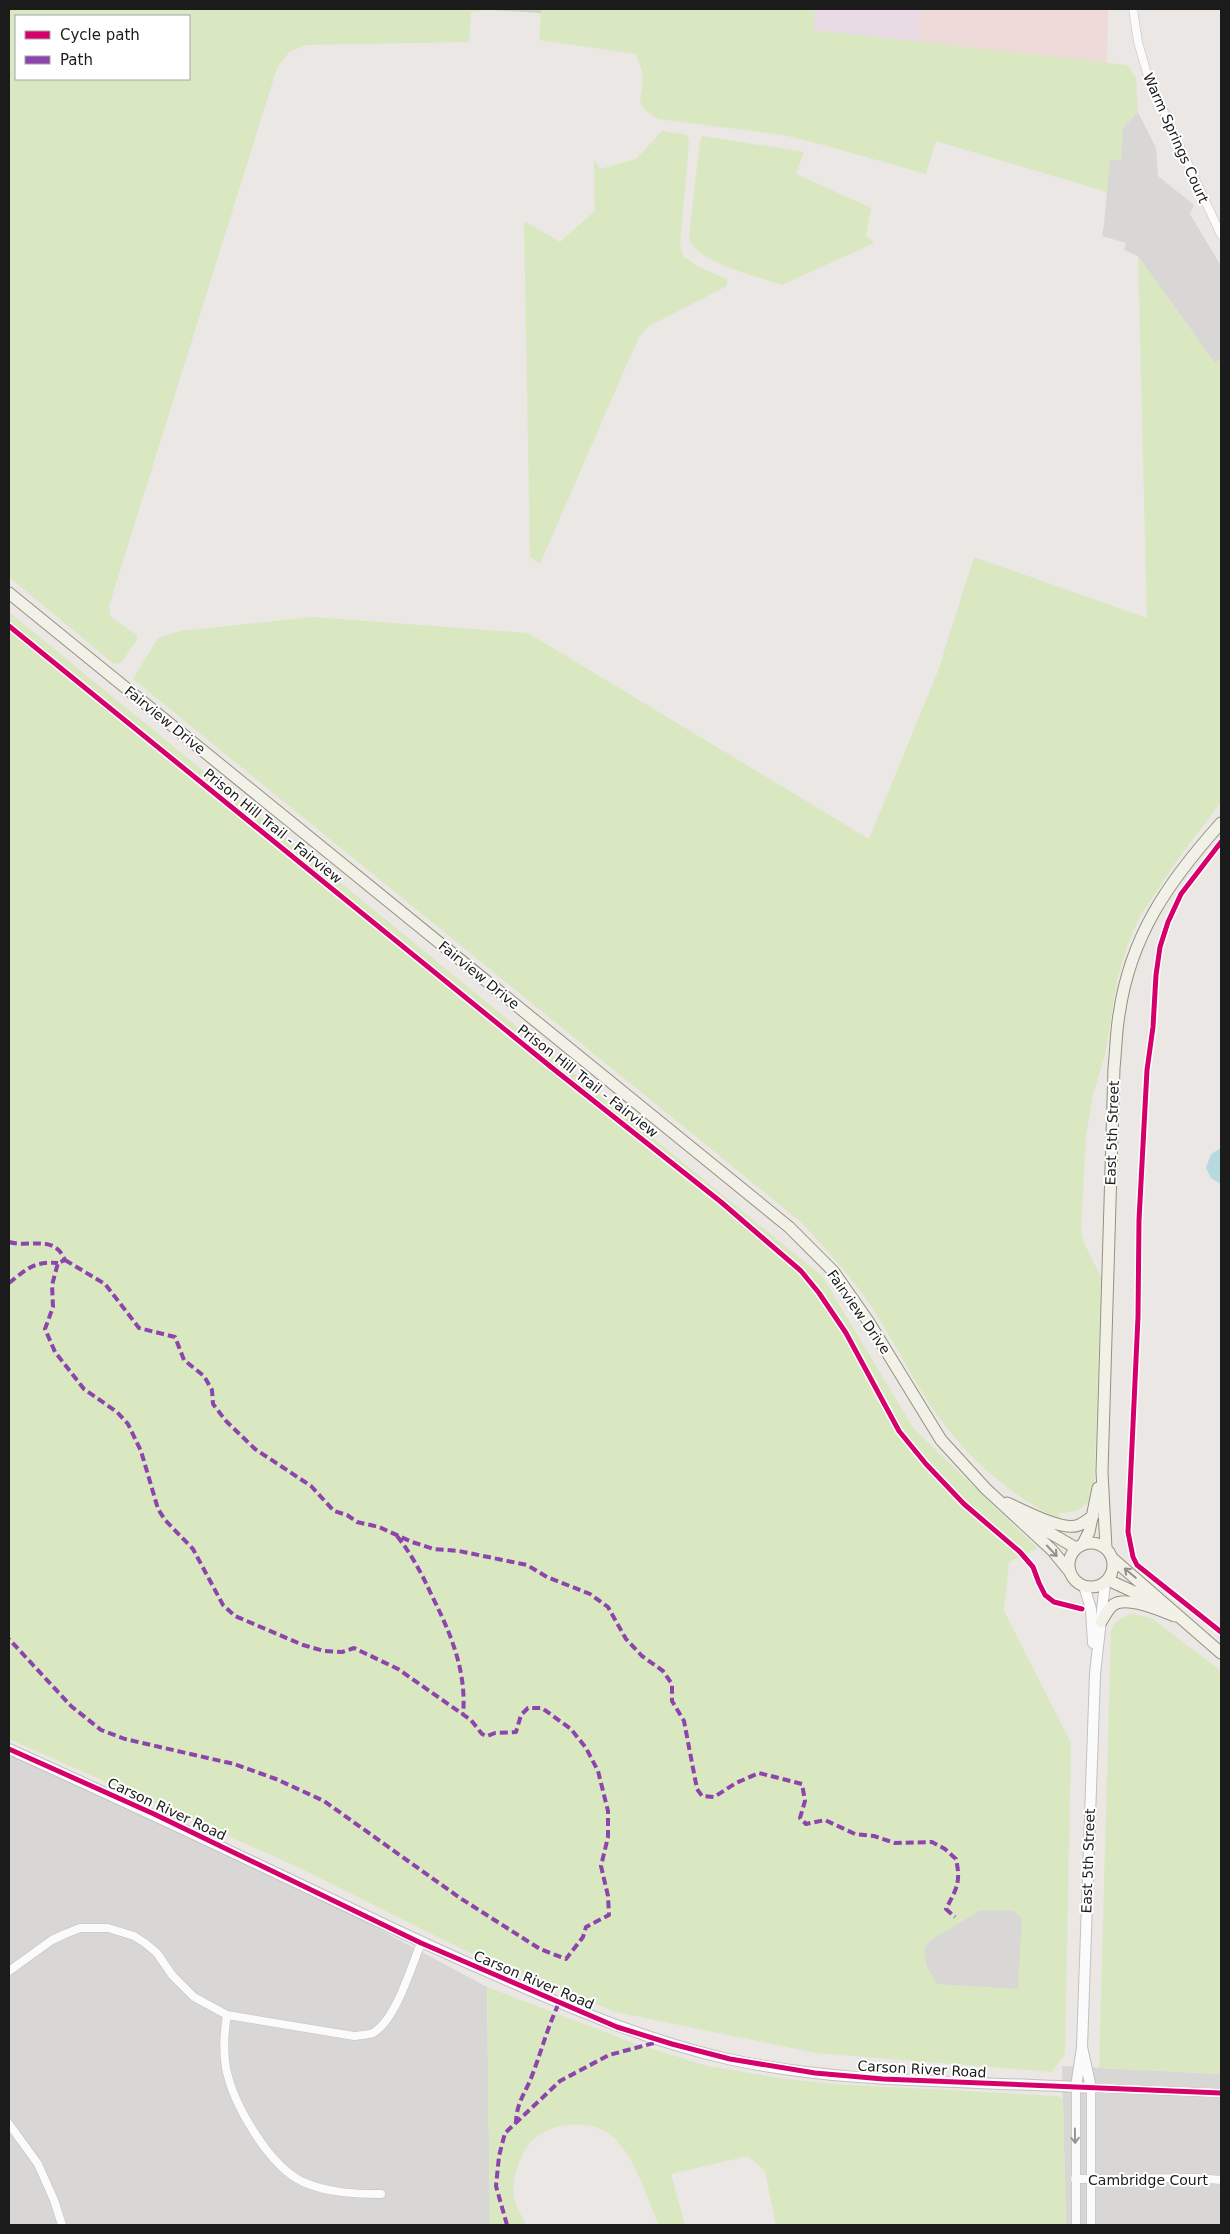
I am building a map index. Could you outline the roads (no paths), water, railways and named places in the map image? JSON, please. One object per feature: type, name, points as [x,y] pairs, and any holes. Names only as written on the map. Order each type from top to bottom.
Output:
[{"type":"main road","name":"Fairview Drive","points":[[9,594],[789,1227],[832,1272],[858,1307],[941,1440],[986,1490],[1003,1503],[1052,1550],[1070,1572]]},
{"type":"main road","name":"East 5th Street","points":[[1106,1548],[1102,1472],[1114,1068],[1119,1015],[1123,994],[1138,947],[1161,898],[1188,859],[1221,823]]},
{"type":"main road","name":"East 5th Street","points":[[1080,1546],[1089,1532],[1102,1472]]},
{"type":"main road","name":"Fairview Drive","points":[[1003,1503],[1080,1546]]},
{"type":"main road","points":[[1003,1503],[1063,1525],[1078,1526],[1093,1516]]},
{"type":"main road","points":[[1113,1559],[1113,1568],[1106,1581],[1097,1587],[1084,1586],[1077,1582],[1070,1572],[1070,1559],[1080,1546],[1094,1543],[1106,1548],[1113,1559],[1221,1653]]},
{"type":"main road","points":[[1106,1581],[1126,1587],[1173,1611]]},
{"type":"main road","points":[[1101,1622],[1113,1605],[1124,1602],[1148,1606],[1183,1620]]},
{"type":"street","name":"Warm Springs Court","points":[[1133,9],[1138,42],[1149,80],[1221,235]]},
{"type":"street","name":"East 5th Street","points":[[1076,2225],[1076,2087],[1082,2047],[1095,1674],[1106,1581]]},
{"type":"street","name":"East 5th Street","points":[[1084,1586],[1091,1609],[1095,1674]]},
{"type":"street","name":"Carson River Road","points":[[9,1748],[154,1814],[421,1943],[617,2027],[730,2059],[815,2073],[867,2078],[1090,2088]]},
{"type":"street","points":[[10,1968],[65,1934],[80,1928],[108,1928],[134,1936],[145,1943],[157,1953],[172,1975],[194,1997],[227,2015],[354,2036],[372,2033],[384,2023],[391,2013],[421,1943]]},
{"type":"street","points":[[227,2015],[224,2048],[232,2088],[239,2104],[268,2153],[278,2164],[296,2178],[316,2187],[346,2194],[381,2194]]},
{"type":"street","name":"East 5th Street","points":[[1082,2047],[1090,2088],[1091,2225]]},
{"type":"street","points":[[1090,2088],[1221,2093]]},
{"type":"street","points":[[9,2124],[38,2164],[54,2200],[62,2225]]},
{"type":"street","name":"Cambridge Court","points":[[1076,2180],[1196,2178],[1221,2180]]},
{"type":"water","points":[[1221,1148],[1221,1184],[1211,1178],[1206,1168],[1211,1154]]}]
